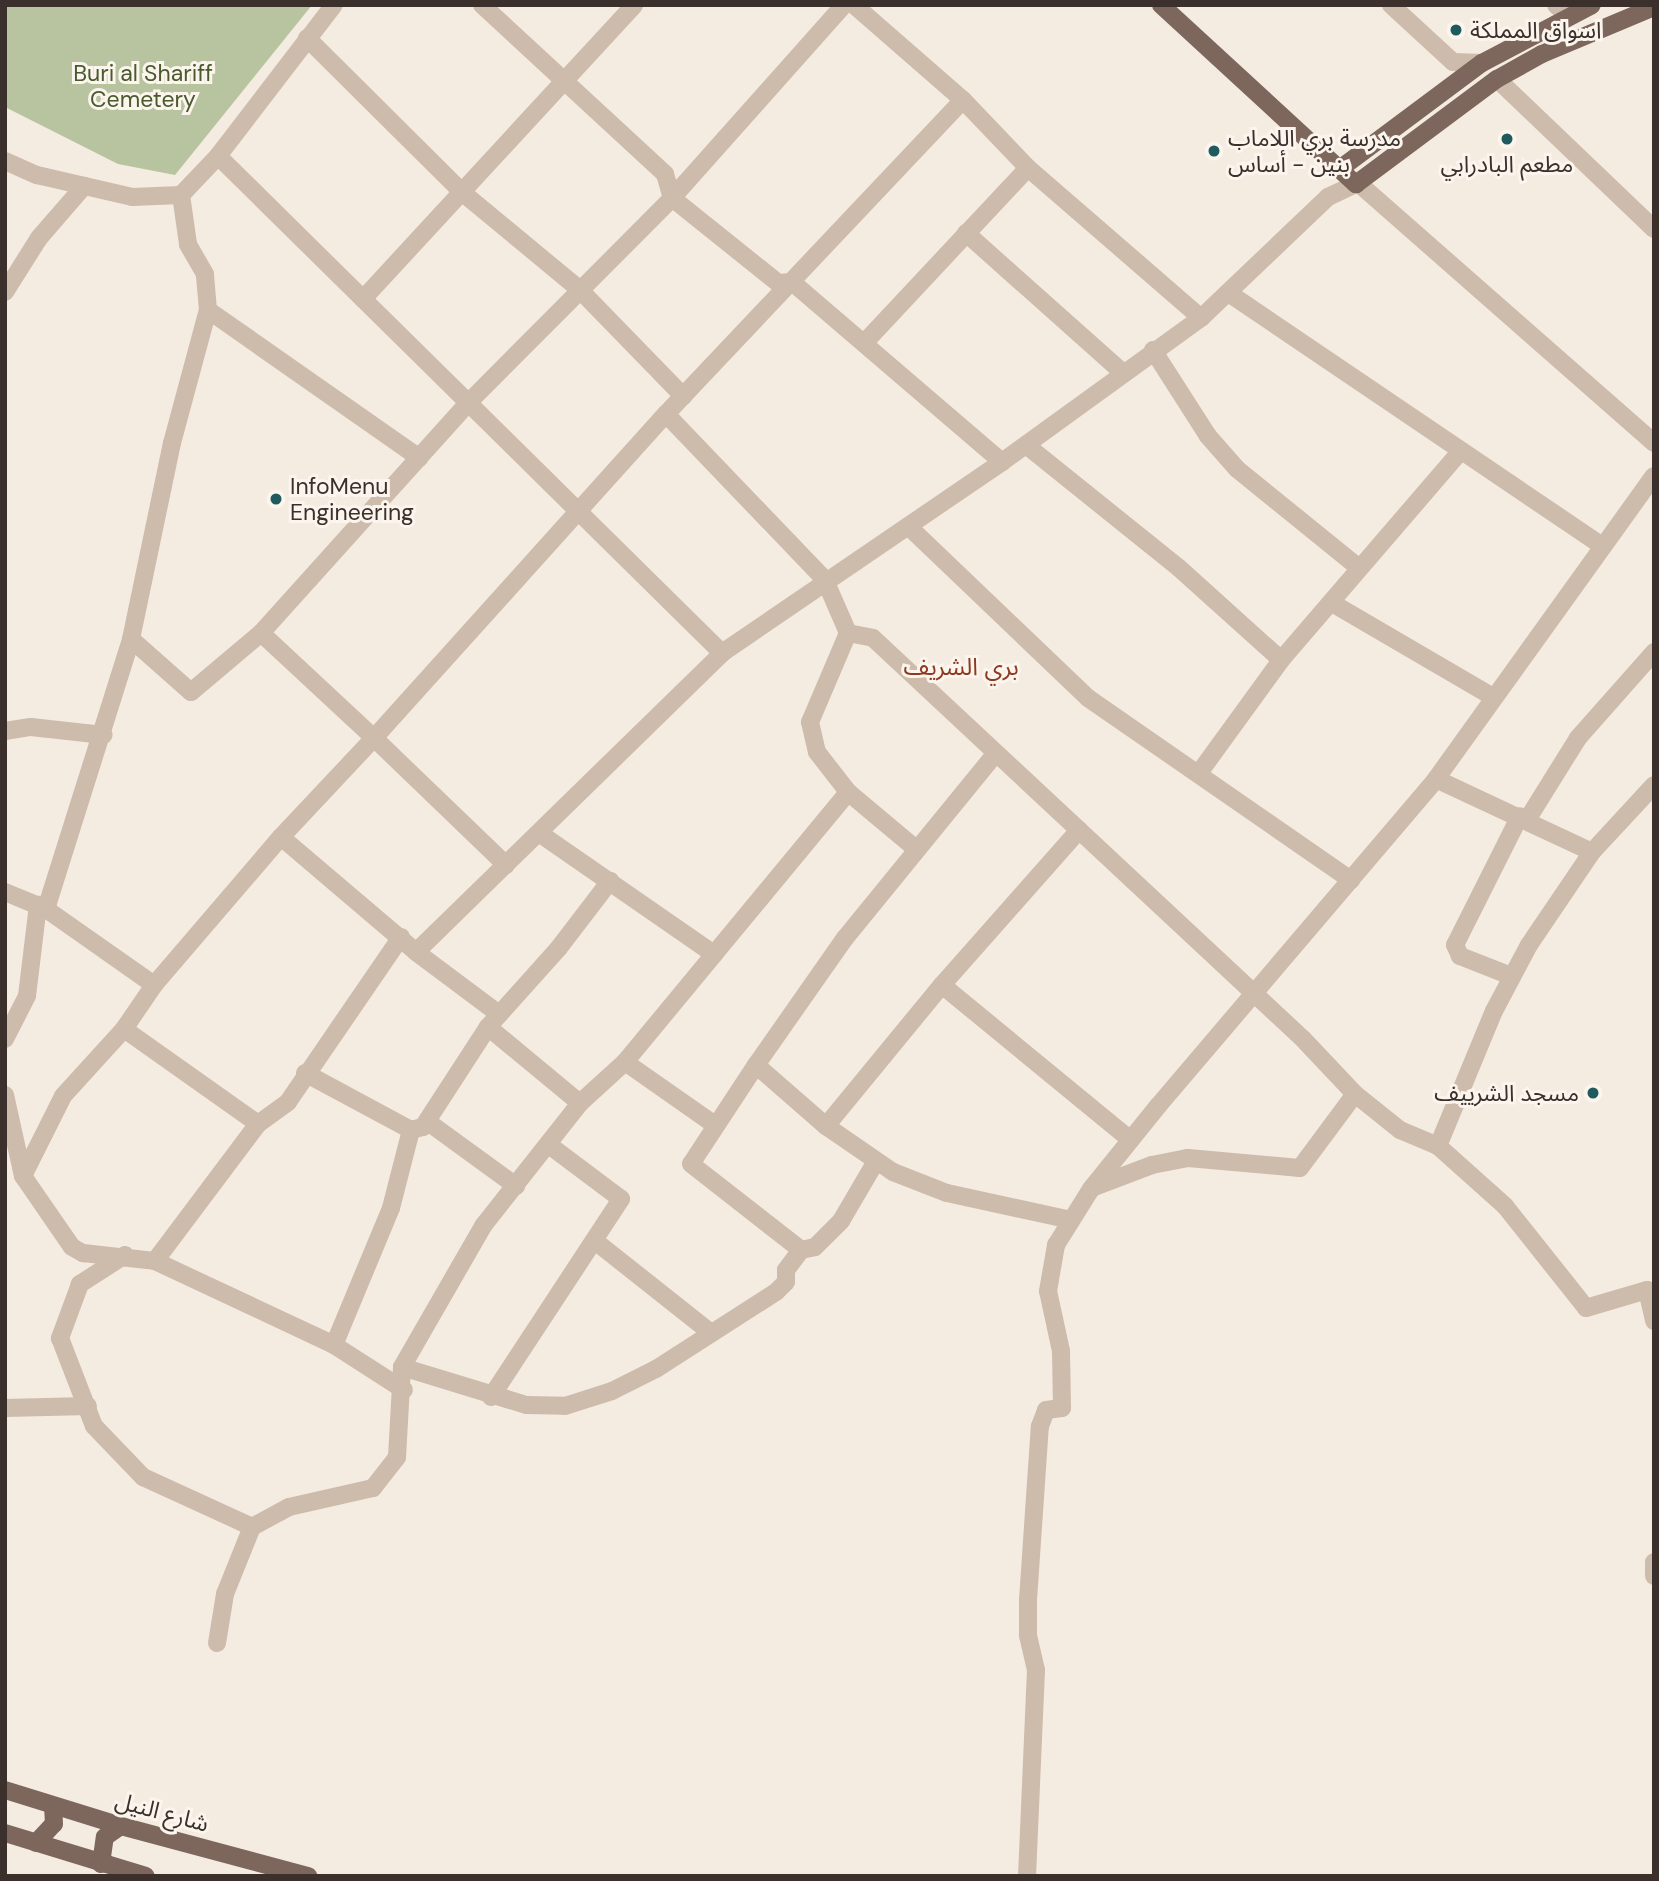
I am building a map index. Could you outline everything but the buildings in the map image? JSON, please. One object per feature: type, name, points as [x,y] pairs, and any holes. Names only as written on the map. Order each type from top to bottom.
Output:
[{"type":"main road","points":[[1341,168],[1482,63],[1562,10],[1592,5]]},
{"type":"main road","points":[[1171,8],[1356,183],[1497,79],[1542,54],[1654,7]]},
{"type":"main road","name":"شارع النيل","points":[[5,1790],[121,1826],[308,1876]]},
{"type":"main road","points":[[36,1843],[54,1824],[53,1806]]},
{"type":"main road","points":[[101,1864],[105,1837],[121,1826]]},
{"type":"main road","points":[[5,1833],[146,1876]]},
{"type":"street","points":[[5,161],[37,175],[132,197],[181,195],[218,156],[334,5]]},
{"type":"street","points":[[482,5],[566,79],[665,174],[672,198],[778,283],[792,282],[866,341],[1002,462]]},
{"type":"street","points":[[363,299],[634,5]]},
{"type":"street","points":[[131,639],[191,692],[261,633],[466,405],[578,288],[672,198],[844,5]]},
{"type":"street","points":[[854,5],[962,100],[1028,168],[1201,318]]},
{"type":"street","points":[[1391,5],[1453,62],[1482,63]]},
{"type":"street","points":[[307,38],[463,192],[578,288],[683,396]]},
{"type":"street","points":[[1497,79],[1654,229]]},
{"type":"street","points":[[23,1176],[63,1096],[124,1029],[154,985],[281,837],[374,738],[666,414],[962,100]]},
{"type":"street","points":[[218,156],[466,405],[581,510],[722,653]]},
{"type":"street","points":[[866,341],[1028,168]]},
{"type":"street","points":[[1328,197],[1341,168]]},
{"type":"street","points":[[416,952],[722,653],[825,580],[1002,462],[1122,372],[1201,318],[1230,294],[1328,197],[1356,183],[1654,443]]},
{"type":"street","points":[[5,292],[39,238],[84,186]]},
{"type":"street","points":[[5,1039],[27,996],[42,907],[104,735],[131,639],[172,443],[208,310],[205,274],[188,244],[181,195]]},
{"type":"street","points":[[966,233],[1122,372]]},
{"type":"street","points":[[1230,294],[1601,545]]},
{"type":"street","points":[[208,310],[419,458]]},
{"type":"street","points":[[1153,350],[1208,436],[1237,469],[1358,567]]},
{"type":"street","points":[[666,414],[825,580],[848,633],[810,722],[817,752],[848,792],[916,849]]},
{"type":"street","points":[[1026,445],[1179,568],[1281,660]]},
{"type":"street","points":[[1199,773],[1281,660],[1332,603],[1358,567],[1461,451]]},
{"type":"street","points":[[1027,1876],[1036,1670],[1028,1635],[1028,1600],[1040,1426],[1046,1410],[1062,1408],[1060,1351],[1048,1274],[1056,1245],[1091,1189],[1436,779],[1601,545],[1654,476]]},
{"type":"street","points":[[908,526],[1088,698],[1351,880]]},
{"type":"street","points":[[1332,603],[1493,697]]},
{"type":"street","points":[[261,633],[506,864]]},
{"type":"street","points":[[848,633],[873,638],[1254,994],[1355,1094],[1400,1130],[1438,1146],[1505,1206],[1586,1308],[1647,1290],[1654,1321]]},
{"type":"street","points":[[1511,976],[1460,956],[1455,945],[1524,818],[1578,738],[1653,654]]},
{"type":"street","points":[[5,731],[31,727],[104,735]]},
{"type":"street","points":[[801,1250],[693,1169],[692,1160],[845,937],[996,753]]},
{"type":"street","points":[[1436,779],[1592,852]]},
{"type":"street","points":[[1438,1146],[1511,976],[1592,852],[1654,785]]},
{"type":"street","points":[[217,1643],[225,1594],[252,1527],[289,1507],[373,1488],[397,1457],[404,1390],[402,1367],[476,1237],[580,1103],[625,1062],[848,792]]},
{"type":"street","points":[[826,1126],[942,985],[1079,830]]},
{"type":"street","points":[[539,833],[714,954]]},
{"type":"street","points":[[281,837],[401,937],[580,1103]]},
{"type":"street","points":[[411,1130],[428,1122],[493,1020],[558,948],[610,881]]},
{"type":"street","points":[[5,892],[42,907],[154,985]]},
{"type":"street","points":[[155,1261],[258,1124],[288,1102],[305,1073],[401,937]]},
{"type":"street","points":[[942,985],[1131,1140]]},
{"type":"street","points":[[124,1029],[258,1124]]},
{"type":"street","points":[[625,1062],[715,1125]]},
{"type":"street","points":[[757,1065],[826,1126],[876,1161],[947,1193],[1071,1220]]},
{"type":"street","points":[[305,1073],[411,1130]]},
{"type":"street","points":[[1091,1189],[1152,1165],[1188,1158],[1300,1168],[1355,1094]]},
{"type":"street","points":[[5,1095],[23,1176],[72,1247],[83,1253],[125,1255],[155,1261],[334,1345],[404,1390]]},
{"type":"street","points":[[428,1122],[516,1185]]},
{"type":"street","points":[[334,1345],[391,1208],[411,1130]]},
{"type":"street","points":[[491,1396],[621,1199],[550,1145]]},
{"type":"street","points":[[402,1367],[526,1405],[565,1406],[593,1399],[656,1369],[710,1332],[756,1307],[786,1282],[786,1269],[801,1250],[815,1247],[841,1221],[876,1161]]},
{"type":"street","points":[[595,1241],[710,1332]]},
{"type":"street","points":[[125,1255],[80,1284],[60,1338],[94,1426],[143,1477],[252,1527]]},
{"type":"street","points":[[5,1408],[88,1406]]},
{"type":"street","points":[[1654,1562],[1654,1576]]},
{"type":"green space","name":"Buri al Shariff Cemetery","points":[[5,5],[312,5],[175,175],[118,164],[5,107]]},
{"type":"place","name":"اسواق المملكة","points":[[1456,30]]},
{"type":"place","name":"مطعم البادرابي","points":[[1507,139]]},
{"type":"place","name":"مدرسة بري اللاماب بنين - أساس","points":[[1214,151]]},
{"type":"place","name":"InfoMenu Engineering","points":[[276,499]]},
{"type":"place","name":"مسجد الشرييف","points":[[1593,1093]]},
{"type":"district","name":"بري الشريف","points":[[961,667]]}]
